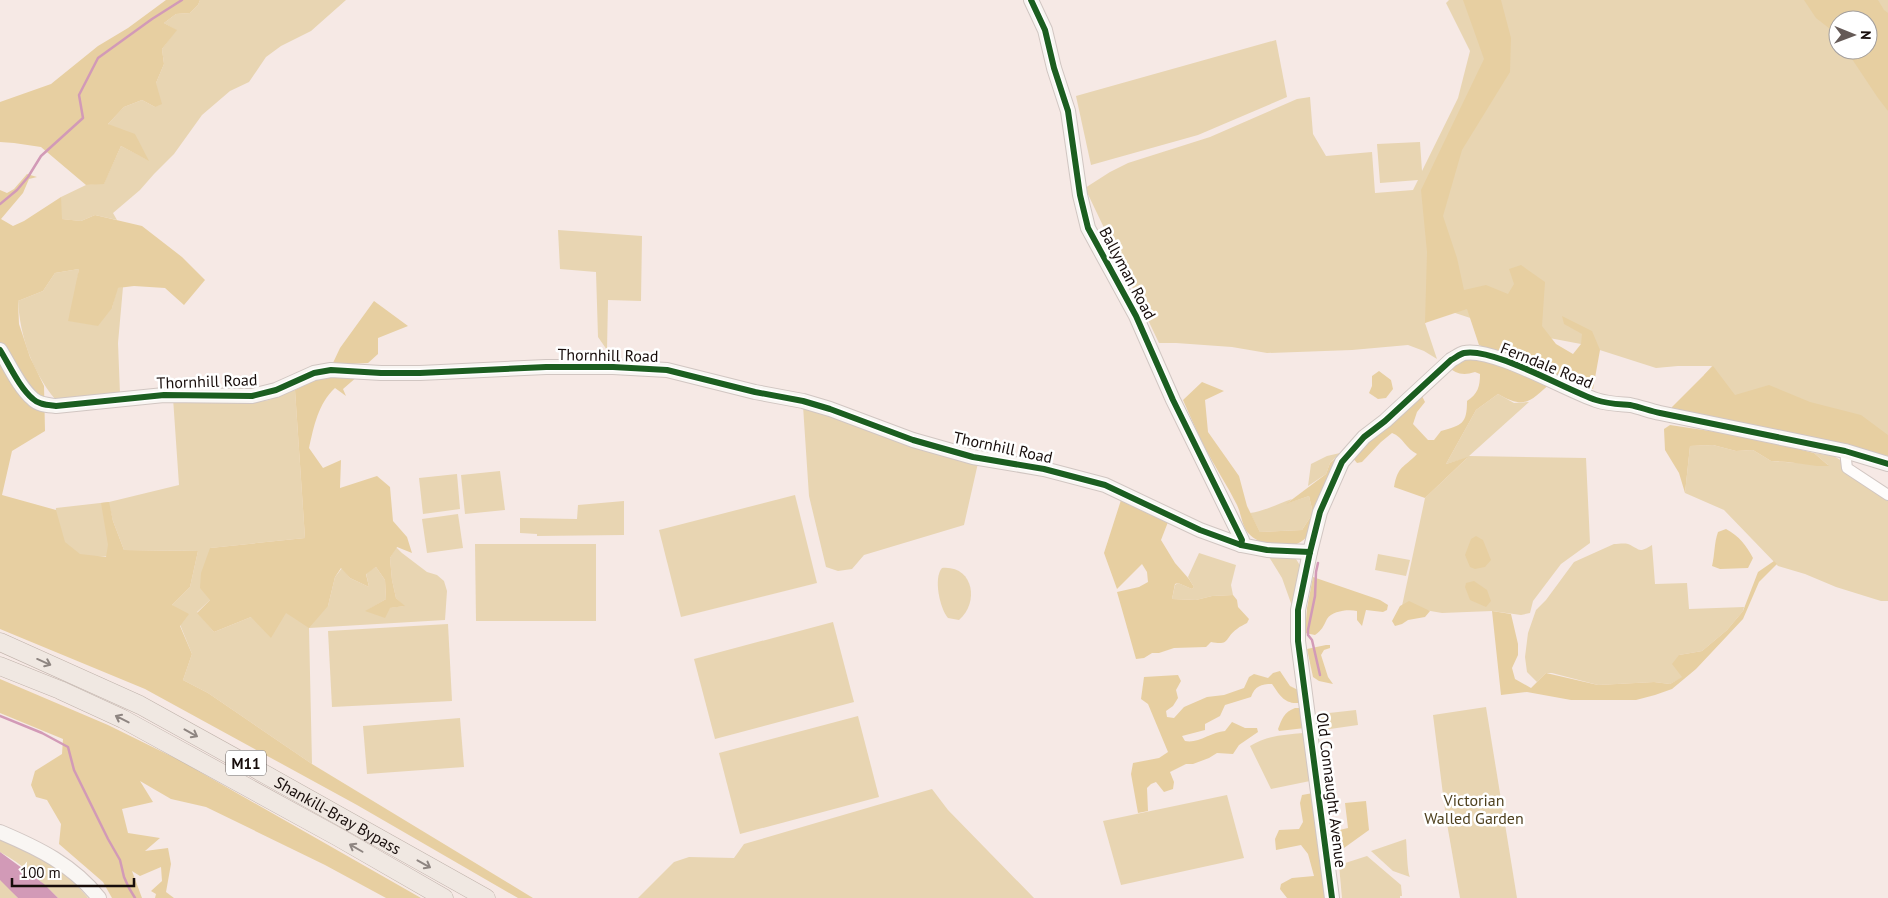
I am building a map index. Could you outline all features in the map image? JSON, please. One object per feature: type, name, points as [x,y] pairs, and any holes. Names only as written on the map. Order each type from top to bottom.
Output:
[{"type":"highway","name":"Shankill-Bray Bypass","points":[[0,642],[140,705],[486,898]]},
{"type":"highway","name":"Shankill-Bray Bypass","points":[[0,666],[60,690],[123,720],[338,837],[444,898]]},
{"type":"street","name":"Ballyman Road","points":[[1031,0],[1045,30],[1054,68],[1068,111],[1080,195],[1088,228],[1136,316],[1173,400],[1242,540],[1241,545]]},
{"type":"street","name":"Thornhill Road","points":[[0,350],[34,400],[42,405],[56,406],[164,395],[252,396],[276,390],[314,373],[331,370],[410,373],[546,367],[613,367],[667,370],[830,409],[913,440],[973,457],[1044,469],[1105,485],[1200,530],[1241,545],[1267,550],[1310,552]]},
{"type":"street","name":"Ferndale Road","points":[[1305,686],[1298,641],[1298,610],[1320,512],[1329,489],[1349,452],[1440,369],[1463,353],[1478,352],[1493,357],[1596,400],[1615,405],[1630,405],[1660,413],[1845,451],[1888,464]]},
{"type":"street","points":[[1845,451],[1847,468],[1888,495]]},
{"type":"street","name":"Old Connaught Avenue","points":[[1305,686],[1332,898]]},
{"type":"street","points":[[0,832],[45,852],[61,862],[81,878],[99,898]]},
{"type":"green space","points":[[200,0],[346,0],[311,31],[281,46],[266,57],[249,82],[230,91],[202,115],[174,154],[140,190],[113,213],[117,220],[95,215],[81,221],[61,219],[61,197],[86,185],[104,183],[121,146],[148,160],[108,124],[124,107],[142,100],[155,107],[156,83],[164,64],[162,49],[176,30],[164,23],[176,14],[190,13]]},
{"type":"green space","points":[[1449,0],[1888,0],[1888,439],[1738,404],[1704,375],[1712,366],[1656,368],[1581,344],[1507,330],[1446,310],[1425,323],[1437,359],[1424,351],[1408,345],[1352,350],[1267,353],[1232,347],[1159,343],[1085,188],[1128,163],[1210,137],[1297,99],[1310,97],[1313,134],[1326,156],[1372,152],[1375,193],[1413,190],[1418,180],[1380,183],[1377,144],[1420,142],[1422,171],[1458,98],[1470,51],[1446,3]]},
{"type":"green space","points":[[1276,40],[1287,97],[1198,135],[1091,165],[1076,96]]},
{"type":"green space","points":[[558,230],[642,236],[641,301],[608,300],[607,350],[598,337],[596,272],[560,269]]},
{"type":"green space","points":[[79,269],[76,289],[112,308],[117,288],[123,287],[118,343],[120,394],[55,399],[40,377],[29,353],[21,327],[18,301],[43,291],[55,273]]},
{"type":"green space","points":[[295,390],[305,538],[210,548],[210,600],[197,612],[214,632],[251,617],[328,606],[335,577],[342,568],[350,578],[369,587],[366,573],[376,567],[385,580],[386,599],[366,611],[404,606],[396,598],[392,580],[390,558],[396,547],[427,572],[437,575],[444,581],[447,591],[445,620],[309,628],[312,764],[208,693],[183,680],[192,654],[172,605],[190,587],[198,551],[124,550],[110,509],[114,556],[51,559],[56,508],[109,502],[179,485],[173,398],[253,403],[269,400]]},
{"type":"green space","points":[[1498,394],[1514,403],[1529,402],[1469,456],[1586,458],[1590,543],[1561,564],[1533,601],[1530,613],[1521,615],[1492,611],[1442,613],[1402,606],[1425,498],[1467,458],[1446,464],[1476,410]]},
{"type":"green space","points":[[803,406],[978,463],[964,525],[864,555],[852,569],[838,571],[826,567],[809,496]]},
{"type":"green space","points":[[1713,445],[1736,451],[1753,450],[1771,461],[1828,465],[1814,453],[1834,456],[1888,491],[1888,601],[1881,601],[1836,587],[1805,574],[1778,566],[1724,510],[1685,493],[1690,446]]},
{"type":"green space","points":[[1340,453],[1330,463],[1326,474],[1308,486],[1311,464],[1327,456]]},
{"type":"green space","points":[[500,471],[505,510],[465,514],[461,475]]},
{"type":"green space","points":[[457,474],[460,509],[423,514],[419,478]]},
{"type":"green space","points":[[795,495],[817,583],[681,617],[659,530]]},
{"type":"green space","points":[[1309,496],[1313,513],[1302,530],[1260,532],[1250,513],[1292,499],[1288,503]]},
{"type":"green space","points":[[624,501],[624,535],[537,536],[537,534],[520,533],[520,518],[577,519],[578,505]]},
{"type":"green space","points":[[458,514],[463,548],[427,553],[422,519]]},
{"type":"green space","points":[[475,544],[596,544],[596,621],[476,621]]},
{"type":"green space","points":[[1614,544],[1628,544],[1641,550],[1652,545],[1655,584],[1687,583],[1689,609],[1744,607],[1743,611],[1727,630],[1702,651],[1679,655],[1683,677],[1670,684],[1654,682],[1598,685],[1552,673],[1546,673],[1537,682],[1527,672],[1525,657],[1528,633],[1536,610],[1546,600],[1574,562]]},
{"type":"green space","points":[[1199,553],[1236,565],[1231,585],[1233,595],[1212,596],[1196,600],[1172,599],[1175,585],[1178,583],[1192,589],[1194,587],[1188,577]]},
{"type":"green space","points":[[1378,554],[1410,560],[1406,576],[1375,570]]},
{"type":"green space","points":[[1269,557],[1296,559],[1301,567],[1292,606],[1282,578]]},
{"type":"green space","points":[[942,568],[961,572],[967,578],[970,586],[970,604],[959,620],[948,618],[942,608],[938,579]]},
{"type":"green space","points":[[833,622],[854,702],[715,739],[694,659]]},
{"type":"green space","points":[[448,624],[452,701],[332,707],[328,631]]},
{"type":"green space","name":"Victorian Walled Garden","points":[[1486,707],[1517,898],[1460,898],[1446,818],[1433,715]]},
{"type":"green space","points":[[1356,710],[1358,725],[1323,730],[1320,714]]},
{"type":"green space","points":[[858,716],[879,797],[740,834],[719,753]]},
{"type":"green space","points":[[460,718],[464,767],[367,774],[363,726]]},
{"type":"green space","points":[[1303,733],[1310,781],[1271,789],[1250,746],[1269,738]]},
{"type":"green space","points":[[932,789],[948,810],[1034,898],[638,898],[674,862],[689,857],[734,858],[744,844]]},
{"type":"green space","points":[[1227,795],[1244,858],[1121,885],[1103,821]]},
{"type":"green space","points":[[1406,839],[1410,877],[1393,871],[1371,851]]},
{"type":"green space","points":[[0,840],[37,857],[59,870],[79,887],[88,898],[58,898],[31,873],[0,852]]},
{"type":"green space","points":[[1367,856],[1401,885],[1402,896],[1400,898],[1342,898],[1339,865]]},
{"type":"green space","points":[[0,880],[3,881],[18,898],[0,898]]},
{"type":"shaded area","points":[[166,0],[200,0],[190,13],[176,14],[164,23],[177,30],[162,49],[164,64],[156,83],[162,104],[155,107],[142,100],[124,107],[108,124],[135,134],[149,161],[121,146],[104,184],[86,185],[41,147],[0,142],[0,102],[51,84],[98,46],[128,28]]},
{"type":"shaded area","points":[[1463,0],[1501,0],[1511,38],[1510,72],[1462,150],[1443,216],[1457,258],[1464,290],[1486,285],[1508,294],[1514,284],[1509,269],[1521,265],[1545,282],[1542,326],[1556,344],[1573,354],[1581,344],[1582,334],[1564,324],[1562,316],[1592,331],[1600,350],[1593,389],[1556,377],[1479,345],[1467,309],[1425,323],[1427,252],[1421,190],[1484,59]]},
{"type":"shaded area","points":[[1804,0],[1878,0],[1888,13],[1888,111],[1853,60],[1878,60],[1878,10],[1828,10],[1828,27],[1816,18]]},
{"type":"shaded area","points":[[27,174],[37,177],[29,179],[23,193],[1,219],[13,226],[61,197],[62,219],[81,221],[95,215],[142,226],[182,257],[205,280],[184,305],[165,288],[134,286],[118,288],[112,308],[98,326],[68,321],[79,269],[55,273],[43,291],[18,301],[19,324],[30,357],[44,386],[45,431],[12,451],[2,495],[56,510],[65,542],[80,554],[106,557],[108,545],[101,503],[109,502],[113,521],[124,550],[198,551],[190,587],[172,605],[189,614],[180,626],[192,654],[183,680],[208,693],[312,764],[533,898],[518,898],[357,805],[145,689],[0,629],[0,190],[7,193],[14,189]]},
{"type":"shaded area","points":[[374,301],[408,326],[378,338],[378,354],[368,363],[332,365],[340,348]]},
{"type":"shaded area","points":[[1476,356],[1552,382],[1527,401],[1515,402],[1498,394],[1476,410],[1446,464],[1468,457],[1425,498],[1394,487],[1397,475],[1402,467],[1417,454],[1396,435],[1392,433],[1362,462],[1357,463],[1352,457],[1391,423],[1420,392],[1425,402],[1417,412],[1413,424],[1428,440],[1434,440],[1441,431],[1462,422],[1466,415],[1467,401],[1474,396],[1478,389],[1480,374],[1475,372],[1460,374],[1447,366]]},
{"type":"shaded area","points":[[1713,366],[1735,395],[1769,385],[1810,402],[1861,415],[1888,435],[1888,456],[1670,412],[1672,407]]},
{"type":"shaded area","points":[[1379,371],[1391,380],[1393,389],[1386,398],[1378,399],[1369,393],[1372,386],[1372,376]]},
{"type":"shaded area","points":[[331,375],[358,376],[343,389],[346,396],[335,388],[324,401],[309,448],[323,468],[341,460],[340,488],[377,476],[390,487],[393,521],[407,537],[412,553],[397,547],[390,558],[396,598],[405,606],[390,608],[385,618],[365,611],[386,599],[385,580],[376,567],[366,574],[369,587],[350,578],[341,568],[335,577],[328,606],[309,628],[286,613],[271,638],[251,617],[214,632],[197,613],[210,600],[200,588],[201,573],[210,548],[305,538],[295,390]]},
{"type":"shaded area","points":[[1202,382],[1224,391],[1205,400],[1208,432],[1239,476],[1247,506],[1260,532],[1302,530],[1313,513],[1309,496],[1286,504],[1326,474],[1330,463],[1337,457],[1309,534],[1303,540],[1296,544],[1279,547],[1262,543],[1246,530],[1237,505],[1205,448],[1183,400]]},
{"type":"shaded area","points":[[1670,425],[1750,437],[1814,453],[1829,466],[1771,461],[1753,450],[1736,451],[1713,445],[1690,446],[1685,493],[1679,473],[1665,450],[1664,429]]},
{"type":"shaded area","points":[[1121,500],[1168,522],[1161,540],[1175,563],[1194,587],[1192,589],[1178,583],[1175,584],[1172,599],[1196,600],[1212,596],[1233,595],[1237,600],[1238,607],[1249,619],[1247,623],[1239,627],[1222,643],[1211,642],[1206,647],[1174,648],[1136,659],[1117,592],[1139,587],[1148,582],[1147,572],[1142,564],[1117,589],[1104,553]]},
{"type":"shaded area","points":[[1726,529],[1745,545],[1753,558],[1748,568],[1720,569],[1712,566],[1718,532]]},
{"type":"shaded area","points":[[1476,536],[1483,540],[1491,560],[1485,567],[1475,569],[1470,567],[1465,555],[1471,539]]},
{"type":"shaded area","points":[[1774,561],[1777,564],[1759,582],[1743,619],[1696,669],[1672,689],[1636,700],[1571,700],[1527,692],[1501,695],[1492,611],[1511,614],[1518,644],[1518,655],[1512,668],[1515,679],[1531,688],[1546,673],[1598,685],[1654,682],[1670,684],[1682,677],[1672,664],[1679,655],[1702,651],[1727,630],[1743,611],[1758,572]]},
{"type":"shaded area","points":[[1313,577],[1380,600],[1388,605],[1387,610],[1383,612],[1366,610],[1362,626],[1357,620],[1357,611],[1340,611],[1329,616],[1321,630],[1315,635],[1305,633],[1307,608]]},
{"type":"shaded area","points":[[1474,581],[1487,590],[1491,601],[1486,607],[1470,600],[1465,587],[1466,583]]},
{"type":"shaded area","points":[[1409,601],[1430,611],[1425,617],[1408,620],[1395,626],[1392,621],[1400,606]]},
{"type":"shaded area","points":[[1330,645],[1330,648],[1324,650],[1321,655],[1328,677],[1333,684],[1319,681],[1313,677],[1307,649]]},
{"type":"shaded area","points":[[1280,671],[1290,686],[1298,690],[1301,699],[1298,703],[1285,700],[1272,684],[1265,684],[1254,690],[1251,697],[1225,705],[1220,716],[1205,724],[1205,730],[1182,736],[1185,741],[1195,741],[1225,731],[1232,722],[1245,728],[1257,728],[1258,732],[1239,745],[1233,754],[1217,753],[1209,758],[1193,764],[1186,764],[1170,772],[1174,782],[1173,789],[1164,792],[1156,782],[1151,784],[1147,788],[1148,811],[1138,813],[1131,774],[1133,763],[1159,758],[1168,752],[1148,704],[1141,699],[1144,677],[1178,675],[1181,681],[1176,690],[1178,698],[1173,706],[1166,711],[1167,717],[1174,718],[1184,707],[1207,697],[1224,695],[1244,688],[1249,677],[1254,674],[1268,678],[1273,673]]},
{"type":"shaded area","points":[[0,679],[108,725],[179,760],[421,898],[386,898],[325,865],[206,807],[171,799],[140,781],[153,802],[122,809],[128,833],[160,838],[145,851],[168,848],[171,864],[166,892],[174,898],[155,898],[156,894],[151,891],[162,881],[161,867],[140,876],[132,871],[142,898],[112,898],[103,882],[59,844],[61,824],[47,800],[36,797],[31,785],[35,771],[62,754],[63,739],[0,713]]},
{"type":"shaded area","points":[[1295,708],[1302,708],[1305,728],[1279,731],[1278,729],[1284,716]]},
{"type":"shaded area","points":[[1313,793],[1328,898],[1287,898],[1280,889],[1281,884],[1292,878],[1314,876],[1308,854],[1301,845],[1276,850],[1275,839],[1279,830],[1299,829],[1303,822],[1300,803],[1302,795]]},
{"type":"shaded area","points":[[1366,801],[1369,830],[1337,853],[1335,831],[1348,828],[1345,803]]},
{"type":"shaded area","points":[[0,852],[44,884],[58,898],[18,898],[0,880]]},
{"type":"waterway","points":[[0,204],[17,190],[41,156],[83,118],[79,95],[98,58],[182,0]]},
{"type":"waterway","points":[[1318,563],[1315,596],[1308,635],[1312,640],[1320,675]]},
{"type":"waterway","points":[[0,716],[42,733],[68,747],[74,770],[120,860],[124,877],[135,898]]},
{"type":"cycle path","points":[[1031,0],[1045,30],[1054,68],[1068,111],[1080,195],[1088,228],[1136,316],[1173,400],[1242,540],[1241,545]]},
{"type":"cycle path","points":[[0,350],[28,394],[38,402],[56,406],[164,395],[252,396],[276,390],[314,373],[331,370],[381,373],[546,367],[613,367],[667,370],[755,392],[803,401],[913,440],[973,457],[1044,469],[1105,485],[1200,530],[1241,545],[1267,550],[1310,552]]},
{"type":"cycle path","points":[[1332,898],[1298,641],[1298,610],[1310,552],[1320,512],[1342,462],[1364,437],[1385,421],[1451,360],[1464,353],[1493,356],[1600,401],[1630,405],[1660,413],[1845,451],[1888,464]]}]
